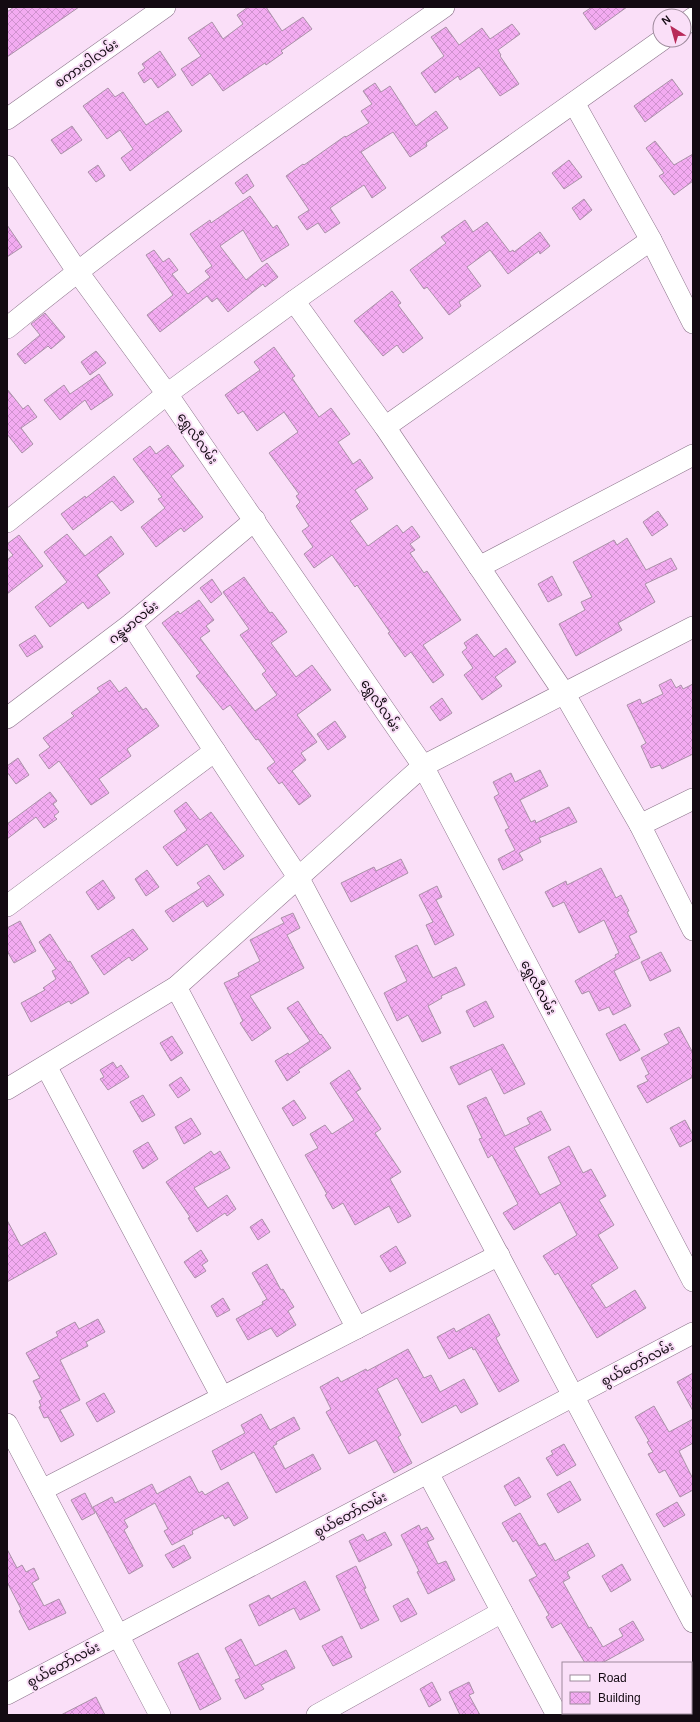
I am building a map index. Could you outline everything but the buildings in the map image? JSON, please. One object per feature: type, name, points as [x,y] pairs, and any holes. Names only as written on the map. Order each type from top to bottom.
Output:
[{"type":"street","name":"စကားဝါလမ်း","points":[[7,119],[165,7]]},
{"type":"street","points":[[7,328],[77,271],[276,124],[444,7]]},
{"type":"street","points":[[7,522],[167,394],[294,301],[652,47]]},
{"type":"street","points":[[574,103],[652,240],[693,323]]},
{"type":"street","name":"ရွှေလီလမ်း","points":[[7,166],[77,271],[167,394],[423,766],[693,1281]]},
{"type":"street","points":[[385,427],[652,240]]},
{"type":"street","points":[[294,301],[385,427],[564,693],[640,825],[693,930]]},
{"type":"street","points":[[479,567],[693,456]]},
{"type":"street","name":"ဂန္ဓမာလမ်း","points":[[7,718],[131,624],[255,520]]},
{"type":"street","points":[[131,624],[298,877],[693,1622]]},
{"type":"street","points":[[7,1089],[176,987],[423,766],[693,627]]},
{"type":"street","points":[[7,906],[215,751]]},
{"type":"street","points":[[640,825],[693,799]]},
{"type":"street","points":[[176,987],[357,1328]]},
{"type":"street","points":[[46,1066],[222,1397]]},
{"type":"street","points":[[42,1490],[499,1255]]},
{"type":"street","name":"စွယ်တော်လမ်း","points":[[7,1694],[693,1333]]},
{"type":"street","points":[[7,1424],[117,1636],[160,1715]]},
{"type":"street","points":[[428,1473],[557,1715]]},
{"type":"street","points":[[317,1715],[502,1612]]}]
